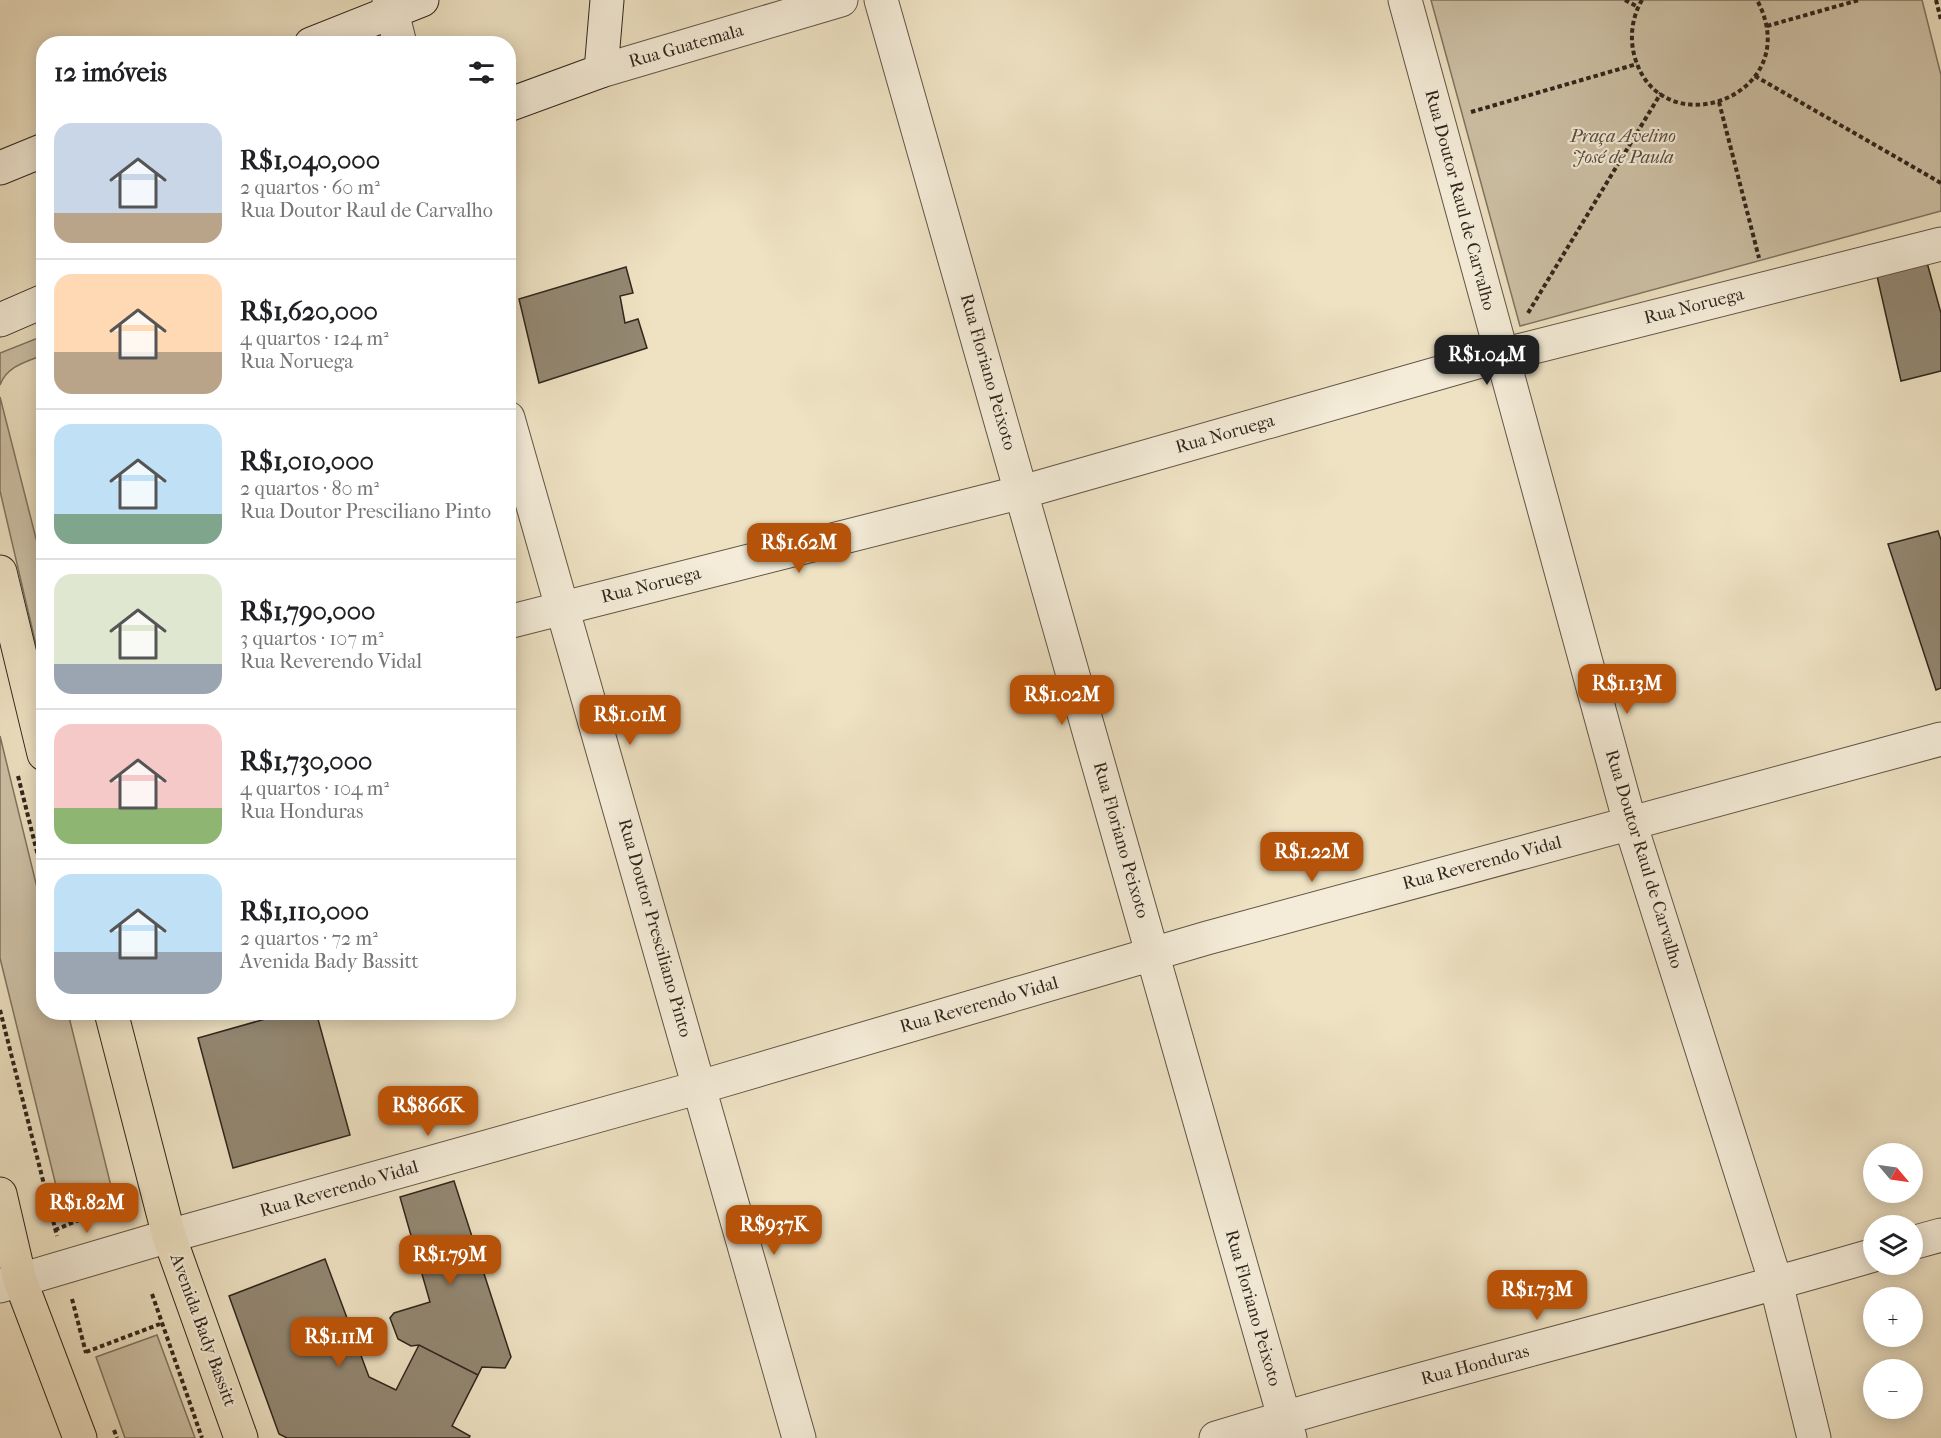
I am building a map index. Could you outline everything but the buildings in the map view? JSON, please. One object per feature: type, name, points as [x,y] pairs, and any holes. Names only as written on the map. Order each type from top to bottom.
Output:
[{"type":"main road","points":[[0,572],[36,721]]},
{"type":"main road","name":"Avenida Bady Bassitt","points":[[113,1020],[169,1236],[241,1438]]},
{"type":"main road","points":[[0,1194],[10,1283],[80,1438]]},
{"type":"street","points":[[328,36],[390,6],[422,0]]},
{"type":"street","points":[[601,71],[607,0]]},
{"type":"street","name":"Rua Guatemala","points":[[516,102],[601,71],[841,0]]},
{"type":"street","name":"Rua Floriano Peixoto","points":[[881,0],[1023,492],[1287,1428]]},
{"type":"street","name":"Rua Doutor Raul de Carvalho","points":[[1405,0],[1630,823],[1776,1283],[1814,1438]]},
{"type":"street","points":[[390,6],[398,36]]},
{"type":"street","points":[[0,168],[36,153]]},
{"type":"street","name":"Rua Noruega","points":[[516,620],[1023,492],[1502,355],[1941,244]]},
{"type":"street","points":[[0,320],[36,304]]},
{"type":"street","name":"Rua Doutor Presciliano Pinto","points":[[516,445],[799,1438]]},
{"type":"street","name":"Rua Reverendo Vidal","points":[[10,1283],[169,1236],[700,1088],[1153,954],[1941,739]]},
{"type":"street","points":[[1923,1240],[1941,1235]]},
{"type":"street","name":"Rua Honduras","points":[[1216,1438],[1287,1428],[1863,1258]]},
{"type":"path","points":[[1625,0],[1638,7]]},
{"type":"path","points":[[1642,0],[1633,21],[1632,35],[1637,64],[1651,85],[1661,93],[1688,104],[1704,105],[1719,102],[1739,93],[1762,65],[1766,53],[1767,27],[1763,11],[1757,0]]},
{"type":"path","points":[[1767,27],[1859,0]]},
{"type":"path","points":[[1936,0],[1941,20]]},
{"type":"path","points":[[1462,115],[1637,64]]},
{"type":"path","points":[[1755,76],[1941,183]]},
{"type":"path","points":[[1502,355],[1661,93]]},
{"type":"path","points":[[1719,102],[1760,261]]},
{"type":"path","points":[[17,775],[36,849]]},
{"type":"path","points":[[0,1010],[90,1362]]},
{"type":"path","points":[[55,1230],[124,1201]]},
{"type":"path","points":[[86,1352],[160,1324]]},
{"type":"path","points":[[113,1427],[117,1438]]},
{"type":"green space","name":"Praça Avelino José de Paula","points":[[1431,0],[1922,0],[1941,75],[1941,211],[1520,326]]},
{"type":"green space","points":[[36,339],[36,358],[12,369],[0,385],[0,353]]},
{"type":"green space","points":[[0,397],[36,538],[36,645],[0,491]]},
{"type":"green space","points":[[0,736],[36,883],[36,1020],[70,1020],[112,1190],[61,1206],[0,958]]},
{"type":"green space","points":[[157,1335],[195,1438],[125,1438],[96,1357]]}]
